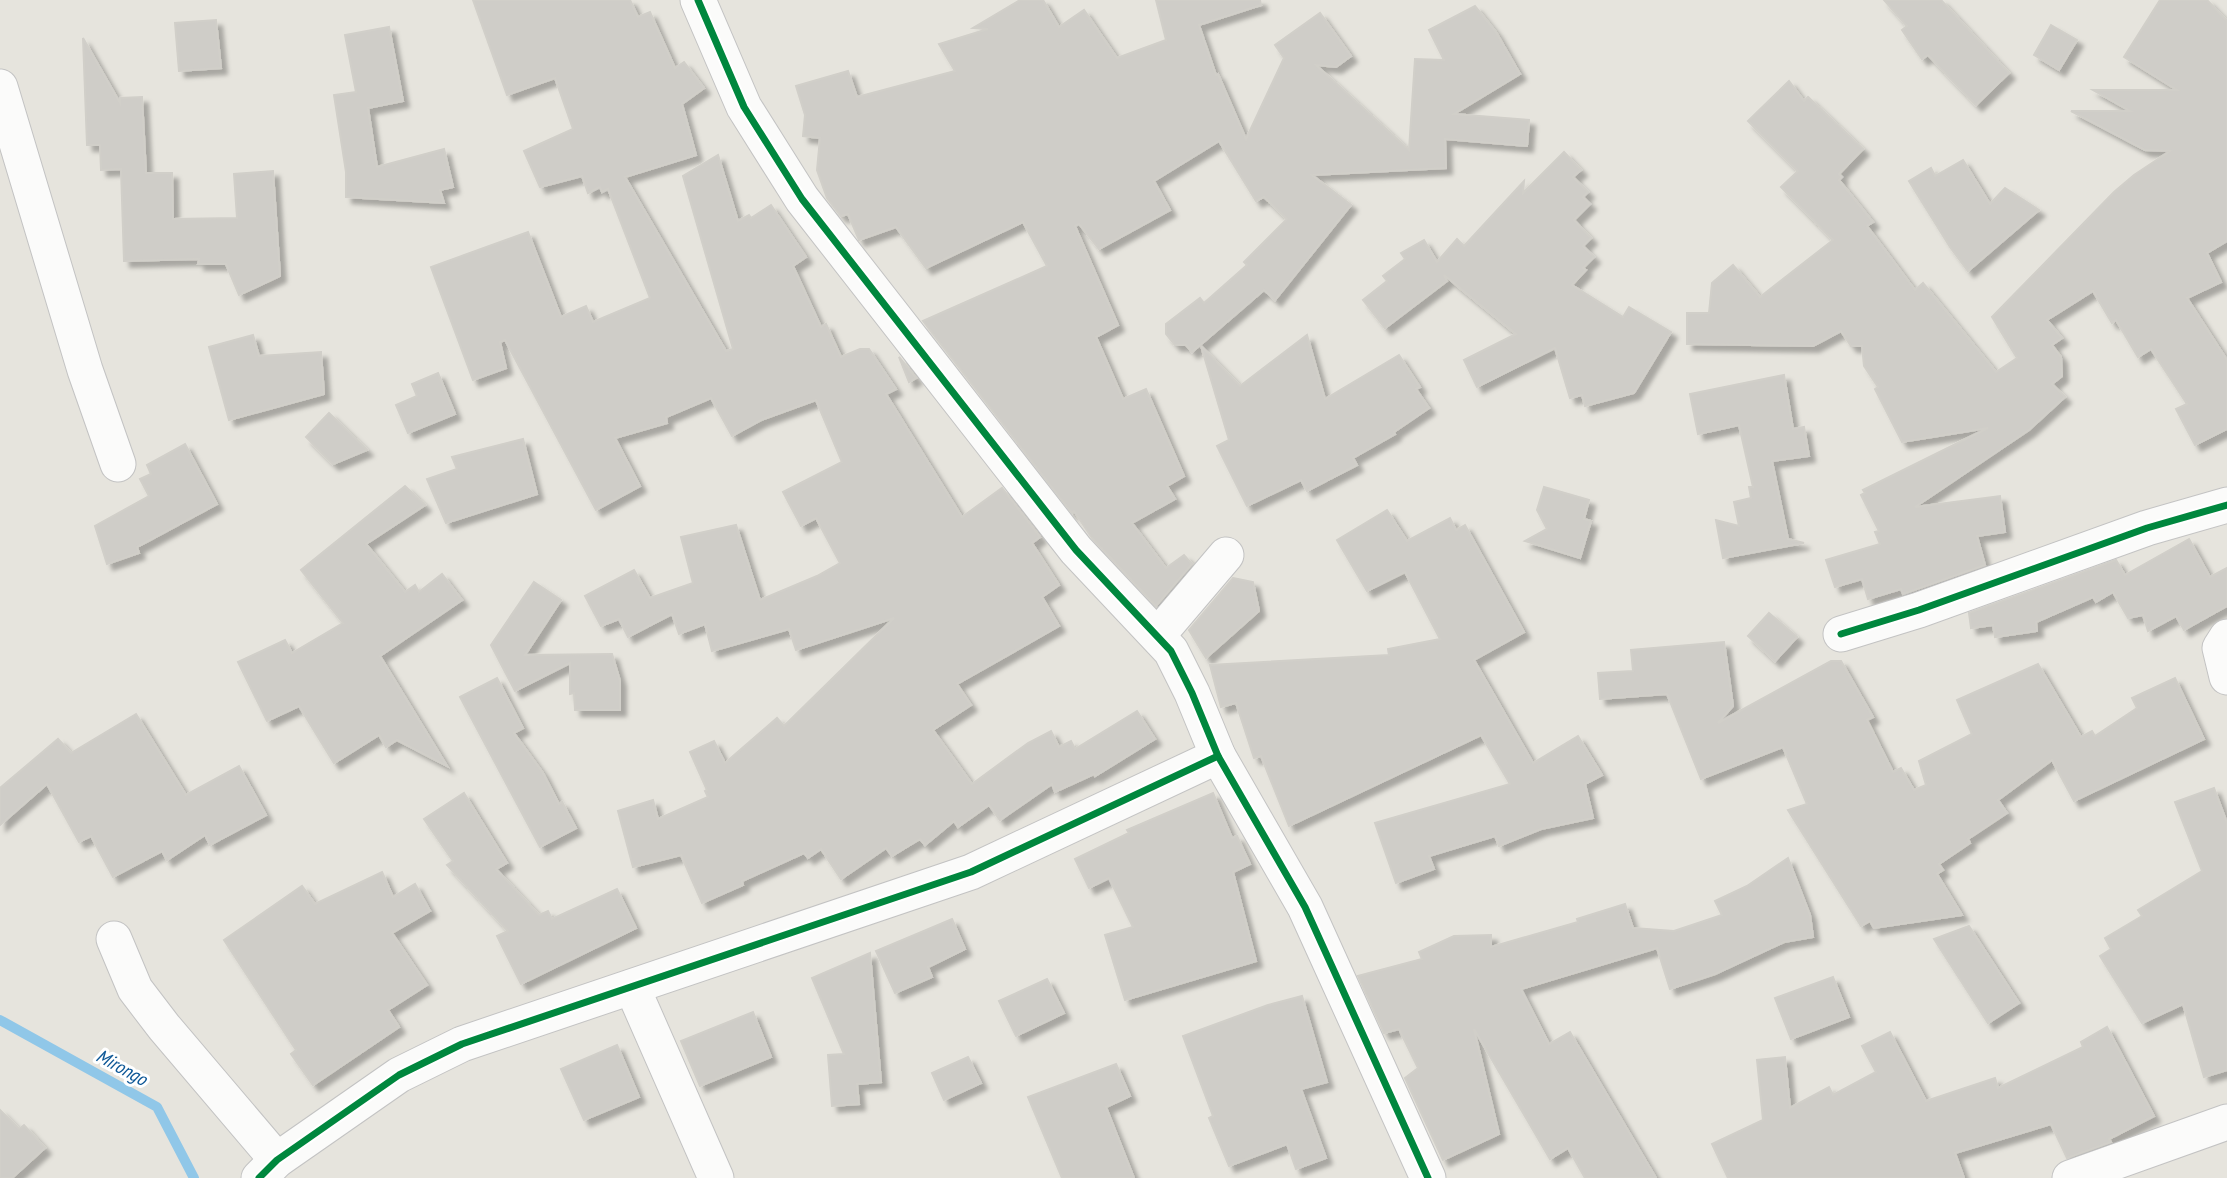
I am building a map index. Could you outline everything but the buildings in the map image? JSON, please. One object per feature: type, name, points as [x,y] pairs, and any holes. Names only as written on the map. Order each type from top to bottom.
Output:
[{"type":"street","points":[[698,0],[744,107],[802,199],[1076,550],[1171,652],[1218,756],[1305,907],[1428,1178]]},
{"type":"street","points":[[0,87],[85,370],[118,464]]},
{"type":"street","points":[[1841,634],[1919,610],[2147,528],[2227,505]]},
{"type":"street","points":[[1158,635],[1226,555]]},
{"type":"street","points":[[2227,637],[2220,648],[2227,677]]},
{"type":"street","points":[[114,939],[135,989],[268,1169],[399,1075],[462,1044],[971,872],[1218,756]]},
{"type":"street","points":[[632,987],[716,1178]]},
{"type":"street","points":[[2070,1178],[2227,1122]]},
{"type":"waterway","name":"Mirongo","points":[[0,1020],[157,1107],[194,1178]]},
{"type":"cycle path","points":[[698,0],[744,107],[802,199],[1076,550],[1171,651],[1218,756],[1305,907],[1428,1178]]},
{"type":"cycle path","points":[[1841,634],[1919,610],[2147,528],[2227,505]]},
{"type":"cycle path","points":[[259,1178],[277,1160],[399,1075],[462,1044],[971,872],[1218,756]]}]
